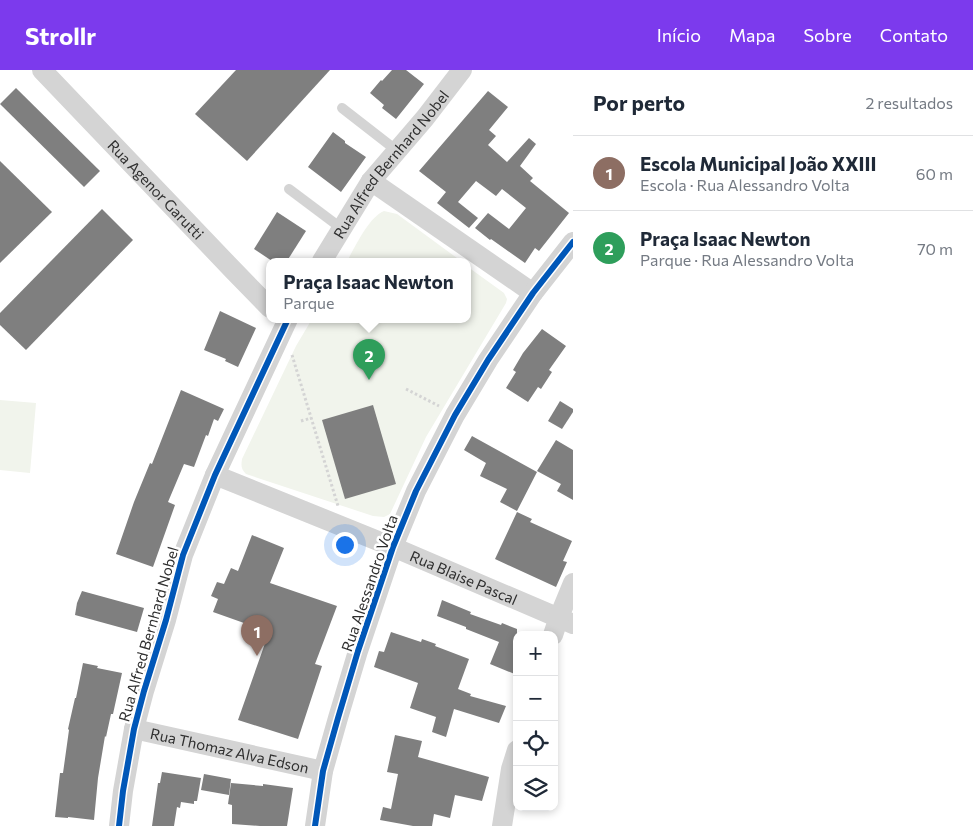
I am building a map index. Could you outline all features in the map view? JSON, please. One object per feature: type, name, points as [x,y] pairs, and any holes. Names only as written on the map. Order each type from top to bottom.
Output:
[{"type":"street","name":"Rua Agenor Garutti","points":[[42,70],[266,304]]},
{"type":"street","name":"Rua Alfred Bernhard Nobel","points":[[324,258],[371,181],[425,118],[455,73]]},
{"type":"street","points":[[371,181],[533,293]]},
{"type":"street","name":"Rua Alessandro Volta","points":[[315,826],[323,772],[358,651],[393,547],[416,491],[455,415],[488,360],[533,293],[573,242]]},
{"type":"street","name":"Rua Alfred Bernhard Nobel","points":[[119,826],[134,729],[183,555],[214,475],[284,323]]},
{"type":"street","name":"Rua Blaise Pascal","points":[[214,475],[393,547],[562,625]]},
{"type":"street","points":[[562,625],[573,583]]},
{"type":"street","name":"Rua Thomaz Alva Edson","points":[[134,729],[323,772]]},
{"type":"street","points":[[502,826],[510,769],[513,761]]},
{"type":"lane","points":[[342,108],[396,150]]},
{"type":"lane","points":[[289,189],[341,228]]},
{"type":"path","points":[[275,345],[291,352],[339,509],[334,522]]},
{"type":"path","points":[[406,389],[455,415]]},
{"type":"path","points":[[301,421],[312,418]]},
{"type":"shaded area","points":[[384,211],[397,214],[457,258],[349,258],[358,240],[378,215]]},
{"type":"shaded area","points":[[471,269],[504,293],[507,299],[426,437],[390,514],[384,517],[373,516],[246,474],[243,471],[242,459],[296,346],[310,323],[471,323]]},
{"type":"shaded area","points":[[0,400],[36,403],[30,473],[0,470]]},
{"type":"building","points":[[236,70],[330,70],[247,161],[195,114]]},
{"type":"building","points":[[392,70],[406,70],[424,84],[396,119],[382,108],[384,105],[370,93]]},
{"type":"building","points":[[16,88],[100,171],[84,187],[0,104]]},
{"type":"building","points":[[488,91],[508,107],[489,130],[496,136],[488,145],[507,162],[529,138],[536,144],[520,166],[533,178],[530,181],[569,213],[539,251],[535,248],[525,263],[475,228],[488,213],[509,229],[526,208],[502,189],[496,196],[476,181],[458,202],[478,218],[469,228],[437,203],[446,192],[419,171]]},
{"type":"building","points":[[333,132],[345,143],[366,157],[341,192],[308,167]]},
{"type":"building","points":[[0,161],[52,212],[0,263]]},
{"type":"building","points":[[102,209],[133,240],[26,350],[0,325],[0,313]]},
{"type":"building","points":[[277,212],[306,231],[289,258],[268,258],[254,249]]},
{"type":"building","points":[[220,311],[256,328],[238,367],[225,361],[226,359],[204,350]]},
{"type":"building","points":[[542,329],[566,346],[549,370],[552,372],[541,389],[538,387],[528,402],[506,388],[516,372],[513,370],[523,353]]},
{"type":"building","points":[[181,390],[224,409],[218,421],[214,419],[194,467],[184,464],[168,502],[175,505],[153,567],[116,554],[134,502],[150,463],[152,464]]},
{"type":"building","points":[[560,401],[573,409],[562,429],[548,421]]},
{"type":"building","points":[[373,405],[396,484],[345,499],[322,420]]},
{"type":"building","points":[[472,436],[537,472],[517,511],[500,502],[507,489],[480,476],[486,463],[464,450]]},
{"type":"building","points":[[556,440],[573,450],[573,500],[557,491],[561,484],[537,471]]},
{"type":"building","points":[[517,512],[532,519],[530,522],[572,541],[563,561],[567,562],[556,587],[495,559]]},
{"type":"building","points":[[252,535],[284,548],[270,583],[337,606],[315,664],[322,666],[298,739],[238,720],[269,632],[213,612],[218,599],[211,596],[217,582],[224,584],[231,568],[238,571]]},
{"type":"building","points":[[82,591],[144,608],[137,632],[75,615]]},
{"type":"building","points":[[442,600],[471,612],[470,614],[517,629],[517,631],[513,631],[513,673],[490,664],[499,642],[437,616]]},
{"type":"building","points":[[391,632],[421,642],[422,639],[469,659],[458,689],[471,694],[470,696],[506,706],[499,723],[454,709],[446,737],[432,732],[436,717],[410,708],[418,683],[374,667],[379,651],[384,652]]},
{"type":"building","points":[[83,663],[122,673],[113,714],[111,714],[105,736],[94,820],[55,817],[68,729]]},
{"type":"building","points":[[395,735],[422,741],[418,757],[489,777],[482,801],[455,795],[450,818],[434,814],[432,826],[413,826],[380,820],[383,807],[391,809],[398,774],[387,772]]},
{"type":"building","points":[[162,772],[201,778],[197,801],[194,801],[194,804],[181,802],[180,808],[177,807],[174,826],[152,826],[158,783],[160,783]]},
{"type":"building","points":[[204,774],[231,779],[229,795],[201,790]]},
{"type":"building","points":[[231,783],[263,786],[263,784],[293,788],[287,826],[232,824],[232,805],[228,804]]},
{"type":"cycle path","points":[[315,826],[323,771],[358,651],[393,547],[416,491],[455,415],[488,360],[533,293],[573,242]]},
{"type":"cycle path","points":[[119,826],[134,729],[183,555],[215,475],[286,323]]},
{"type":"place","name":"Praça Isaac Newton","points":[[369,380]]},
{"type":"place","name":"Escola Municipal João XXIII","points":[[257,656]]}]
